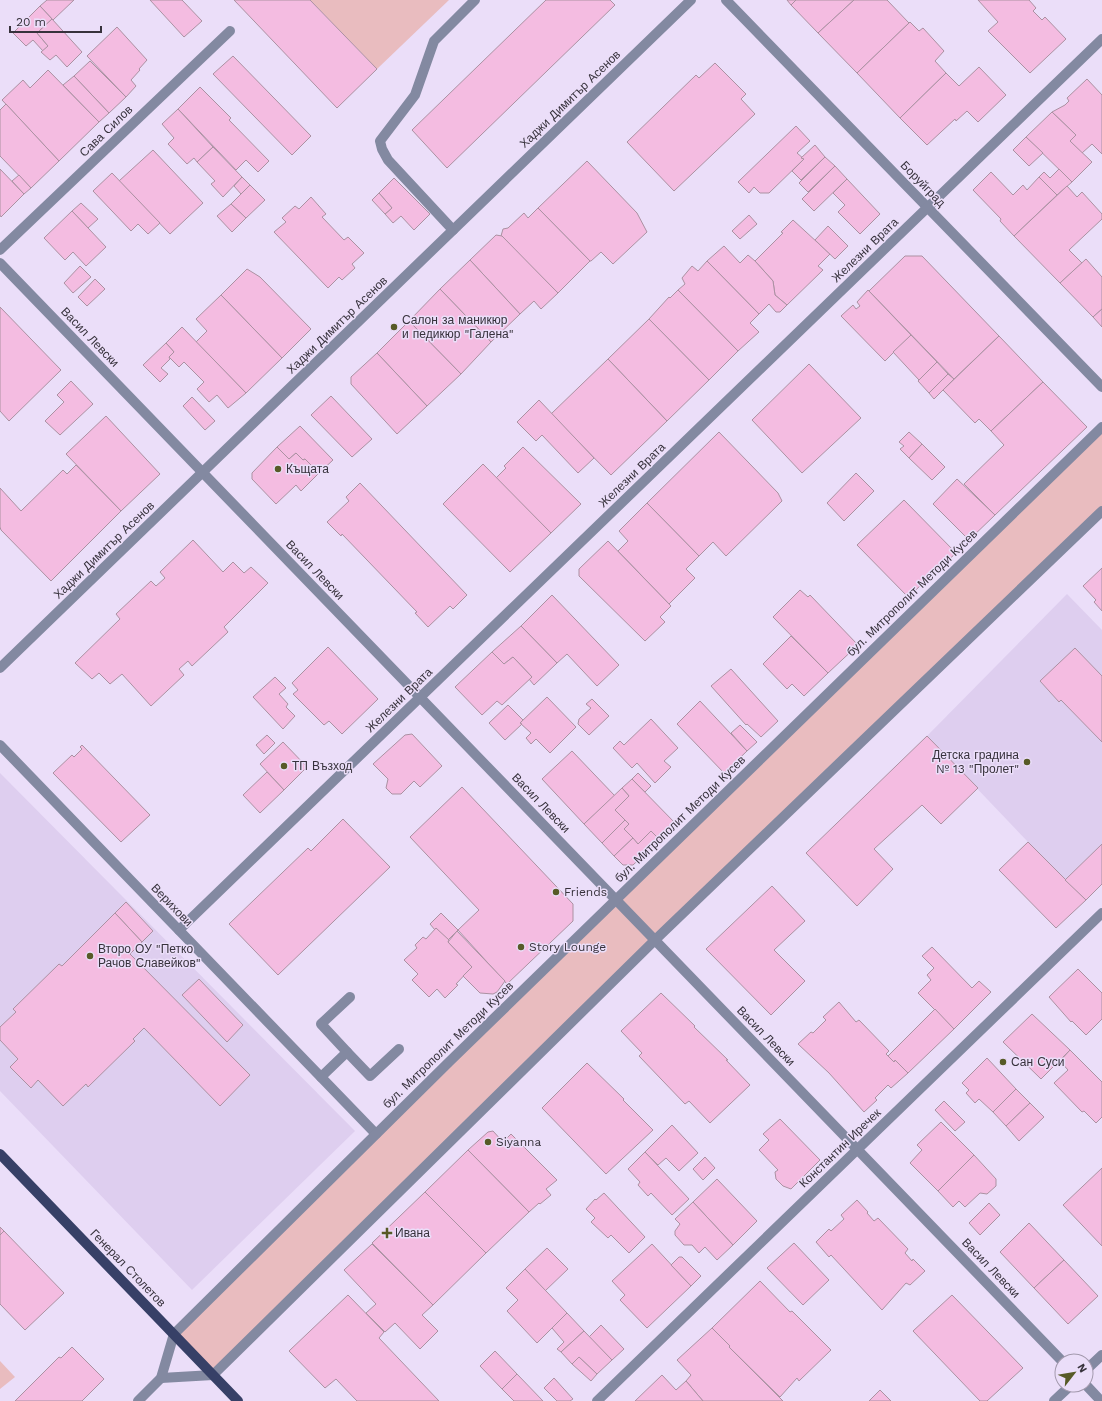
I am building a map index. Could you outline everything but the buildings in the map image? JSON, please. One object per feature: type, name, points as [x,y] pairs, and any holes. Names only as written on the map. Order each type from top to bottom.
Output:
[{"type":"main road","name":"Генерал Столетов","points":[[0,1154],[238,1401]]},
{"type":"street","points":[[453,230],[388,160],[382,149],[380,141],[415,96],[434,41],[475,0]]},
{"type":"street","name":"Хаджи Димитър Асенов","points":[[0,668],[691,0]]},
{"type":"street","name":"Боруйград","points":[[726,0],[1102,387]]},
{"type":"street","name":"Сава Силов","points":[[0,250],[230,31]]},
{"type":"street","name":"Железни Врата","points":[[179,930],[1102,39]]},
{"type":"street","name":"Васил Левски","points":[[0,263],[1054,1353]]},
{"type":"street","name":"бул. Митрополит Методи Кусев","points":[[138,1401],[161,1378],[174,1334],[376,1134],[1102,427]]},
{"type":"street","points":[[161,1378],[213,1375],[655,940],[1102,510]]},
{"type":"street","name":"Верихови","points":[[0,745],[376,1134]]},
{"type":"street","name":"Константин Иречек","points":[[597,1401],[1102,913]]},
{"type":"street","points":[[350,997],[321,1024],[347,1052],[370,1076],[399,1049]]},
{"type":"street","points":[[321,1077],[347,1052]]},
{"type":"street","points":[[1094,1362],[1102,1355]]},
{"type":"street","points":[[1054,1401],[1062,1393]]},
{"type":"street","points":[[1094,1393],[1101,1401]]},
{"type":"shaded area","points":[[310,0],[449,0],[377,69]]},
{"type":"shaded area","points":[[1102,427],[1102,511],[213,1375],[174,1334]]},
{"type":"shaded area","name":"Детска градина № 13 \"Пролет\"","points":[[1067,594],[1102,630],[1102,884],[1086,900],[1028,842],[927,736]]},
{"type":"shaded area","name":"Второ ОУ \"Петко Рачов Славейков\"","points":[[0,773],[355,1131],[192,1290],[0,1091]]},
{"type":"shaded area","points":[[0,1361],[15,1377],[0,1389]]},
{"type":"place","name":"Салон за маникюр и педикюр \"Галена\"","points":[[394,327]]},
{"type":"place","name":"Къщата","points":[[278,469]]},
{"type":"place","name":"Детска градина № 13 \"Пролет\"","points":[[1027,762]]},
{"type":"place","name":"ТП Възход","points":[[284,766]]},
{"type":"place","name":"Friends","points":[[556,892]]},
{"type":"place","name":"Story Lounge","points":[[521,947]]},
{"type":"place","name":"Второ ОУ \"Петко Рачов Славейков\"","points":[[90,956]]},
{"type":"place","name":"Сан Суси","points":[[1003,1062]]},
{"type":"place","name":"Siyanna","points":[[488,1142]]},
{"type":"place","name":"Ивана","points":[[387,1233]]}]
